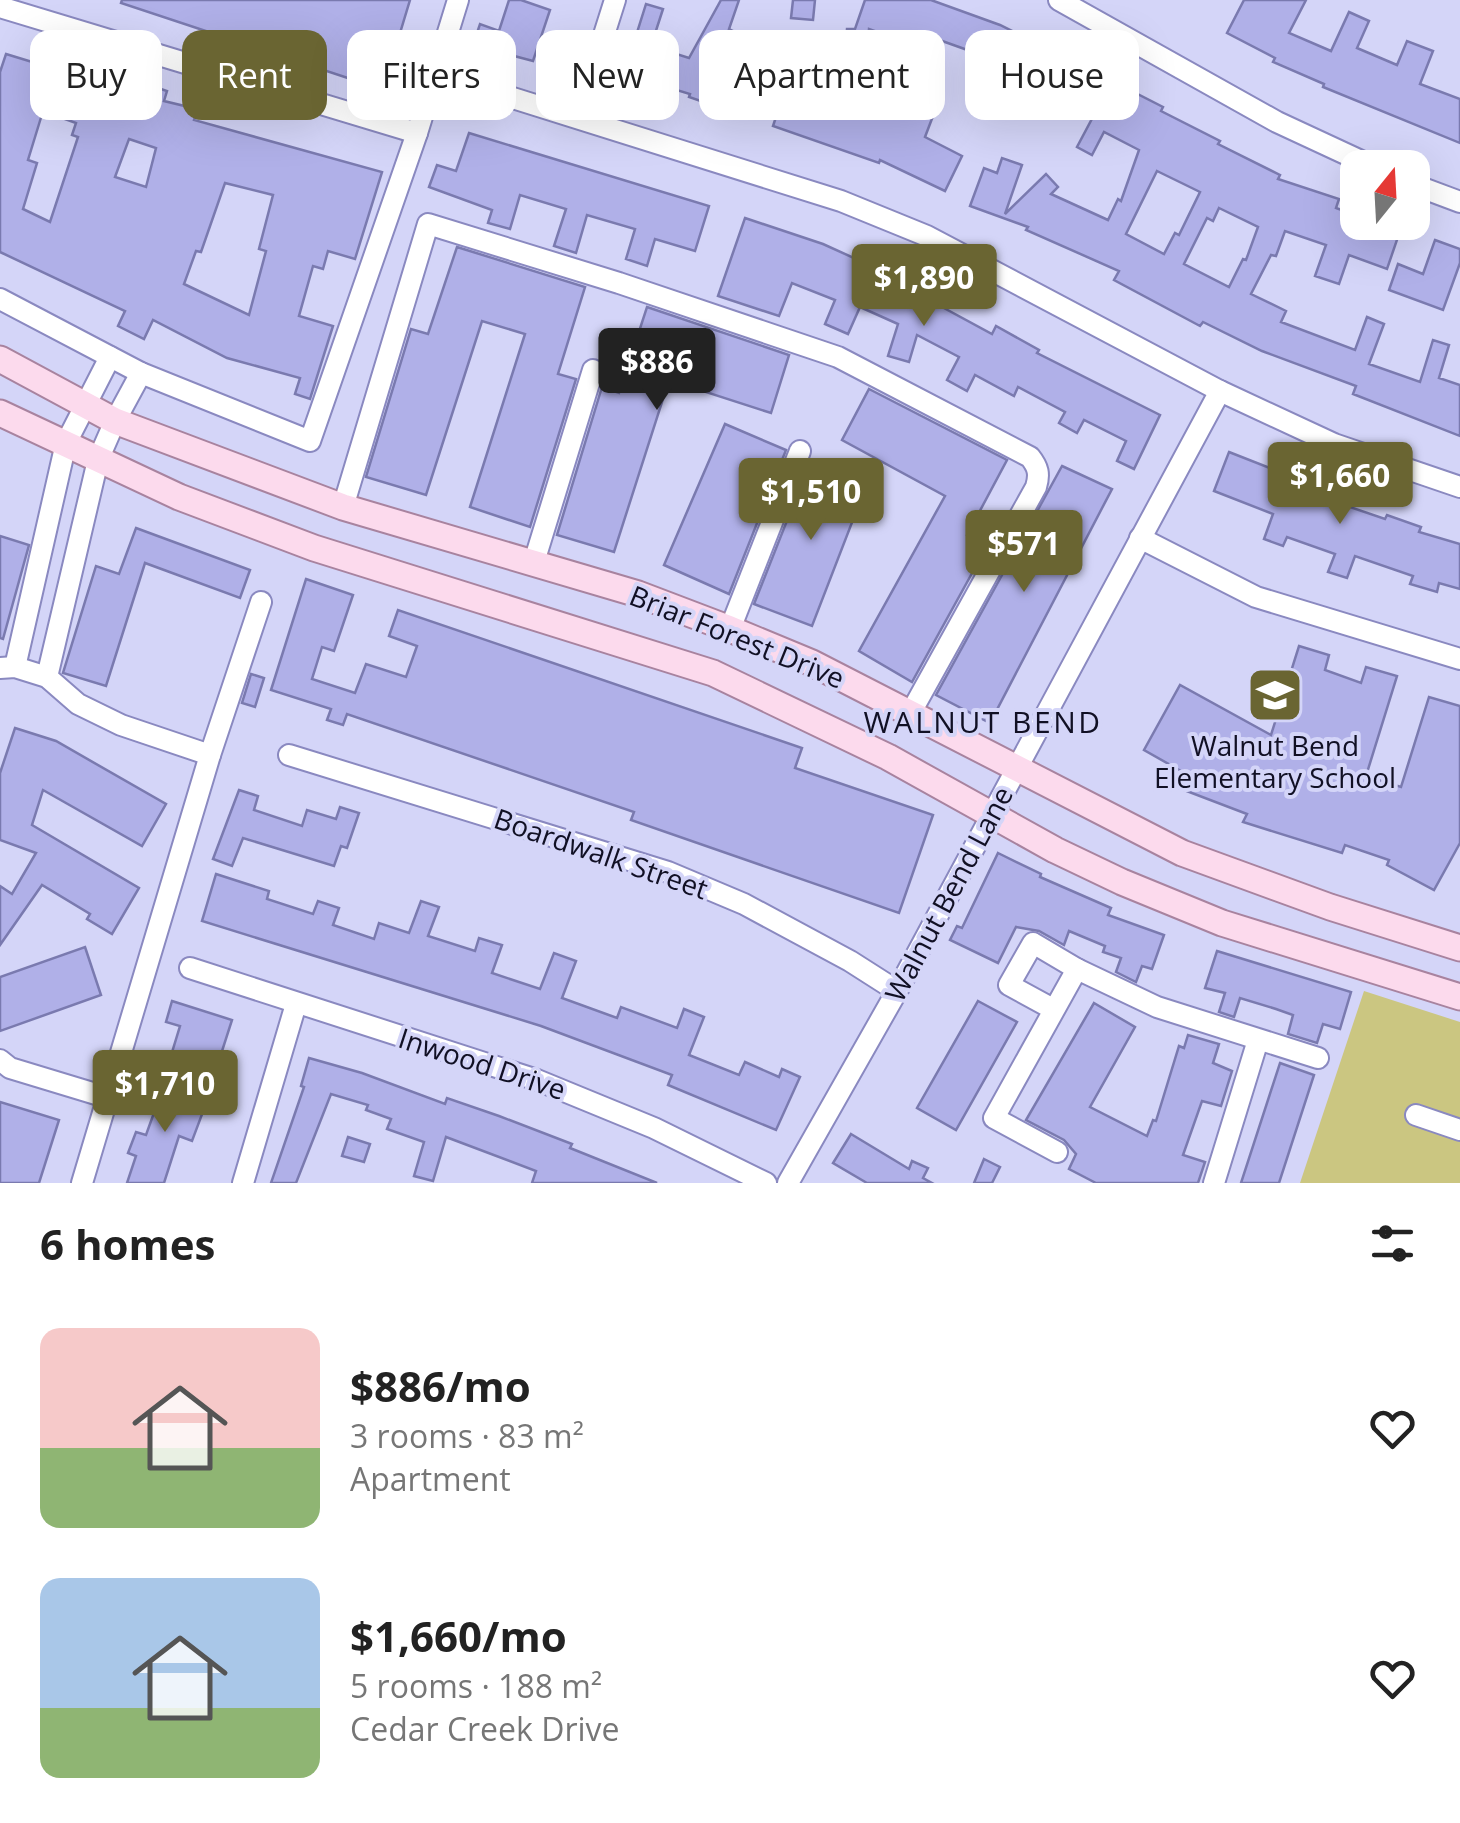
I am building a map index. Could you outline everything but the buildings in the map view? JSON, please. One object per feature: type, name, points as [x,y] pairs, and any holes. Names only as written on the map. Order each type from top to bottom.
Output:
[{"type":"main road","name":"Briar Forest Drive","points":[[0,359],[115,421],[343,507],[638,594],[730,629],[806,660],[1182,853],[1330,908],[1460,948]]},
{"type":"main road","name":"Briar Forest Drive","points":[[0,413],[179,497],[314,548],[713,673],[888,757],[1055,850],[1122,882],[1222,923],[1460,996]]},
{"type":"street","points":[[0,299],[141,374],[310,441],[417,133],[458,0]]},
{"type":"street","points":[[605,30],[615,0]]},
{"type":"street","points":[[1059,0],[1277,122],[1340,151]]},
{"type":"street","points":[[0,7],[417,133]]},
{"type":"street","points":[[590,120],[841,201],[927,236],[1220,391],[1334,444],[1460,488]]},
{"type":"street","points":[[1430,191],[1460,202]]},
{"type":"street","points":[[343,507],[428,224],[620,283],[838,357],[1030,457],[1037,466],[1036,486],[910,714]]},
{"type":"street","points":[[110,357],[66,443],[8,668],[47,676],[78,704],[121,724],[210,755]]},
{"type":"street","points":[[534,562],[593,370]]},
{"type":"street","points":[[47,676],[98,460],[141,374]]},
{"type":"street","name":"Walnut Bend Lane","points":[[788,1183],[897,991],[1220,391]]},
{"type":"street","points":[[730,629],[800,451]]},
{"type":"street","points":[[1140,538],[1256,597],[1460,659]]},
{"type":"street","points":[[82,1183],[210,755],[261,602]]},
{"type":"street","name":"Boardwalk Street","points":[[288,755],[668,872],[744,904],[897,991]]},
{"type":"street","points":[[1054,1010],[1009,985],[1033,944],[1157,1007],[1318,1058]]},
{"type":"street","name":"Inwood Drive","points":[[190,968],[537,1080],[654,1128],[766,1183]]},
{"type":"street","points":[[1057,1152],[994,1118],[1077,969]]},
{"type":"street","points":[[243,1183],[296,1004]]},
{"type":"street","points":[[1214,1183],[1258,1040]]},
{"type":"street","points":[[0,1060],[10,1068],[109,1098]]},
{"type":"street","points":[[1416,1115],[1460,1130]]},
{"type":"shaded area","points":[[1364,991],[1460,1022],[1460,1183],[1300,1183]]},
{"type":"place","name":"Walnut Bend Elementary School","points":[[1275,695]]},
{"type":"district","name":"WALNUT BEND","points":[[983,723]]}]
